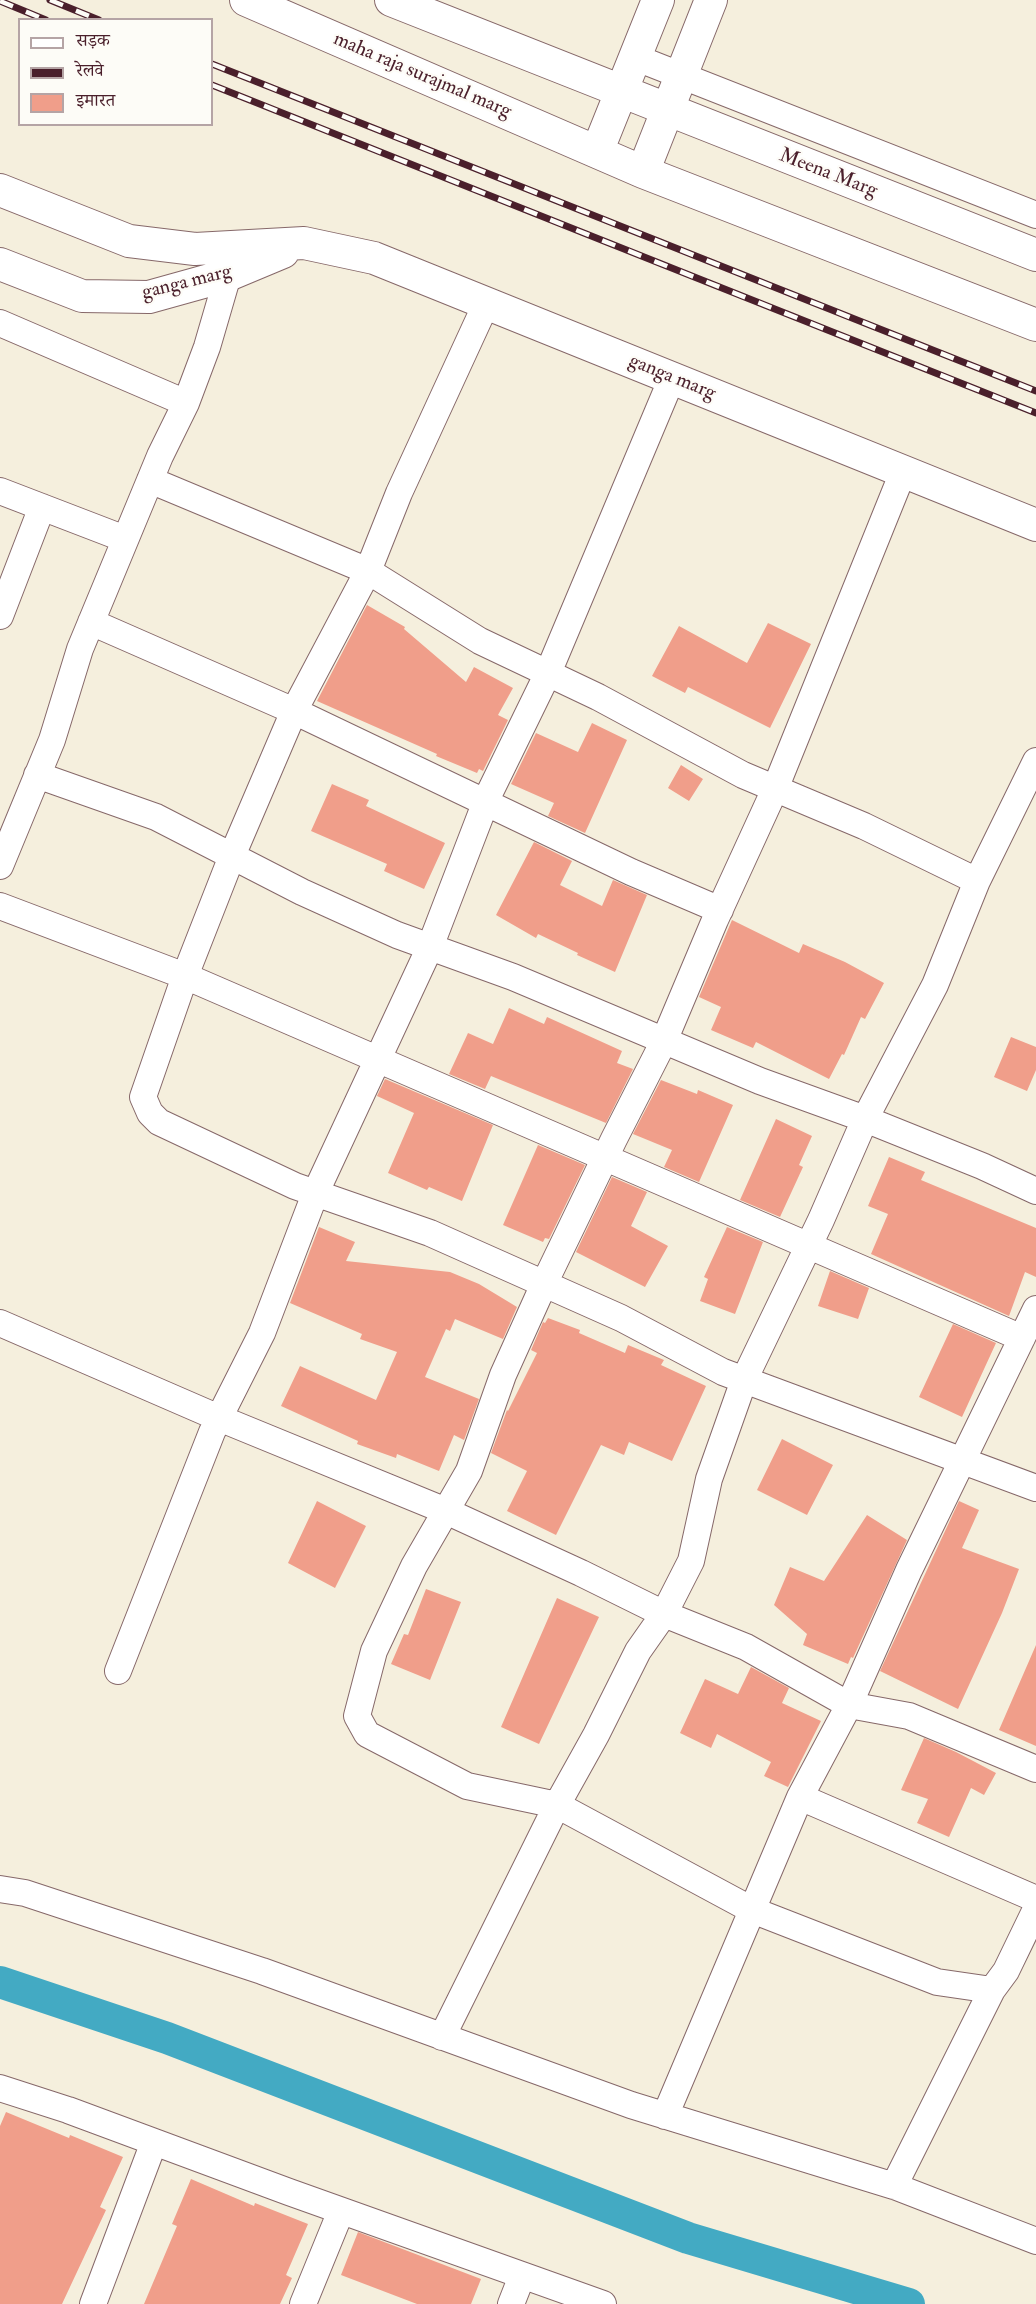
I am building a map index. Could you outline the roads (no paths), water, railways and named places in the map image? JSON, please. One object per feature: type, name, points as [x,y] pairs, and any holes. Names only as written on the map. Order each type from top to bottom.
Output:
[{"type":"street","name":"maha raja surajmal marg","points":[[246,0],[643,172],[1036,325]]},
{"type":"street","points":[[391,0],[621,92]]},
{"type":"street","points":[[597,152],[657,0]]},
{"type":"street","points":[[643,172],[711,0]]},
{"type":"street","points":[[634,57],[1036,215]]},
{"type":"street","name":"Meena Marg","points":[[621,92],[1036,255]]},
{"type":"street","name":"ganga marg","points":[[0,190],[129,241],[195,249],[227,261]]},
{"type":"street","name":"ganga marg","points":[[0,264],[82,296],[149,297],[227,261],[304,243],[374,258],[1036,525]]},
{"type":"street","points":[[0,866],[52,740],[91,622],[150,480],[186,404],[207,347],[227,261]]},
{"type":"street","points":[[486,304],[399,493],[368,572],[294,711],[232,856],[185,976],[143,1097],[150,1113],[159,1122],[295,1186],[430,1233],[621,1318],[744,1380],[1036,1488]]},
{"type":"street","points":[[0,323],[186,404]]},
{"type":"street","points":[[118,1671],[171,1533],[219,1418],[262,1333],[315,1194],[430,947],[486,801],[548,673],[672,378]]},
{"type":"street","points":[[903,472],[775,789],[664,1041],[544,1284],[503,1375],[469,1471],[414,1566],[374,1651],[357,1716],[367,1734],[467,1786],[557,1806],[752,1910],[937,1982],[992,1990]]},
{"type":"street","points":[[150,480],[368,572],[480,641],[598,697],[743,775],[864,826],[977,881]]},
{"type":"street","points":[[0,491],[125,539]]},
{"type":"street","points":[[0,616],[42,507]]},
{"type":"street","points":[[91,622],[294,711],[631,872],[720,910]]},
{"type":"street","points":[[442,2037],[557,1806],[638,1651],[664,1614],[691,1560],[709,1479],[744,1380],[866,1119],[935,985],[977,881],[1036,761]]},
{"type":"street","points":[[37,775],[156,817],[302,892],[397,935],[513,977],[760,1080],[866,1119],[982,1166],[1036,1191]]},
{"type":"street","points":[[0,906],[185,976],[1022,1338]]},
{"type":"street","points":[[665,2116],[800,1797],[849,1705],[909,1570],[1036,1310]]},
{"type":"street","points":[[0,1323],[219,1418],[446,1511],[664,1614],[746,1647],[849,1705],[909,1716],[1036,1769]]},
{"type":"street","points":[[800,1797],[1036,1899]]},
{"type":"street","points":[[0,1888],[25,1893],[262,1971],[665,2116],[894,2186],[1036,2241]]},
{"type":"street","points":[[894,2186],[992,1990],[1006,1971],[1036,1909]]},
{"type":"street","points":[[0,2088],[68,2110],[341,2211],[603,2304]]},
{"type":"street","points":[[93,2304],[154,2142]]},
{"type":"street","points":[[303,2304],[341,2211]]},
{"type":"street","points":[[511,2304],[522,2276]]},
{"type":"waterway","points":[[0,1982],[167,2038],[688,2238],[909,2304]]},
{"type":"railway","points":[[50,0],[94,18]]},
{"type":"railway","points":[[0,1],[41,18]]},
{"type":"railway","points":[[213,64],[1036,391]]},
{"type":"railway","points":[[213,85],[1036,413]]}]
